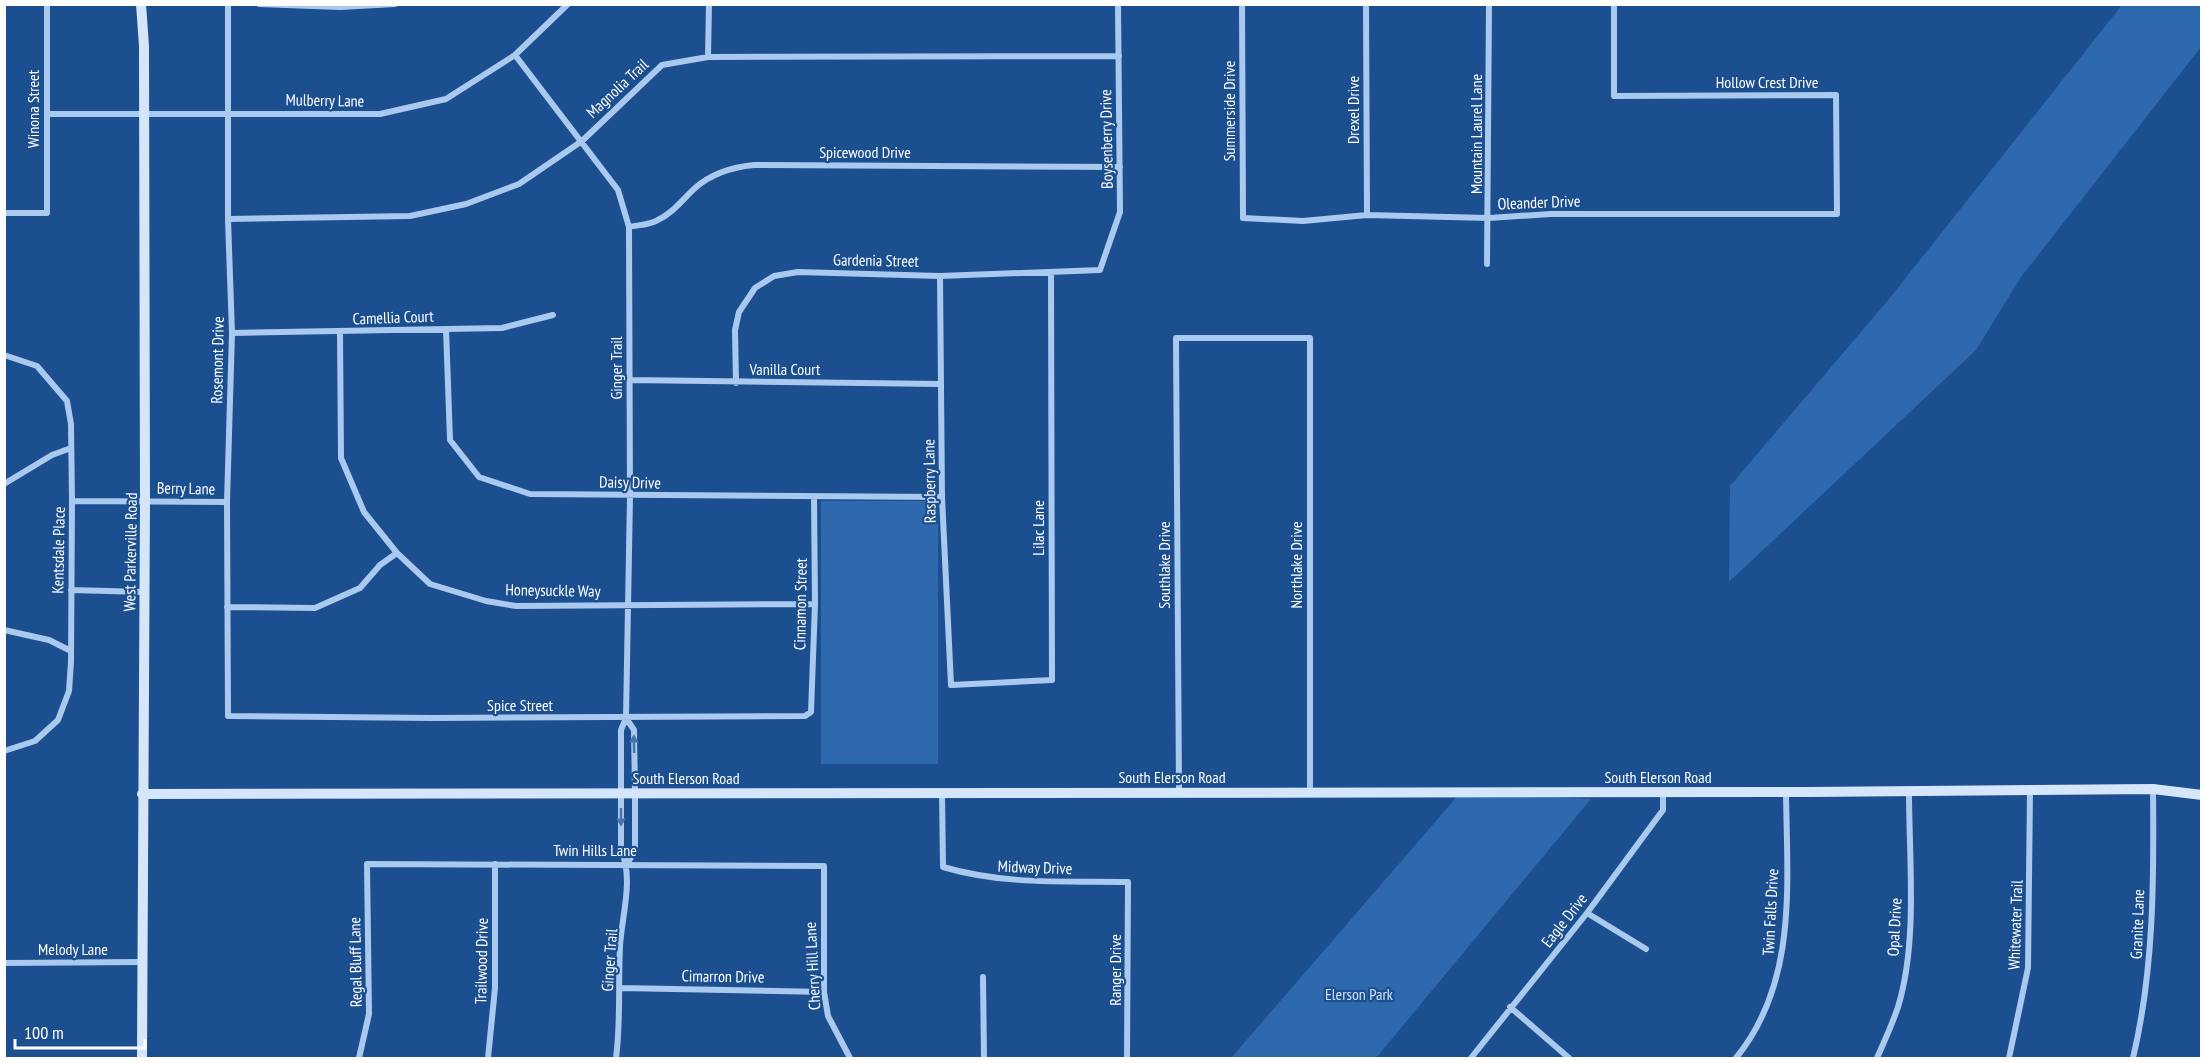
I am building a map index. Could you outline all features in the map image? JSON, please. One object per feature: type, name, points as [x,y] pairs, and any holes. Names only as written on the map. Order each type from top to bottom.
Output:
[{"type":"street","name":"Winona Street","points":[[4,213],[47,213],[47,4]]},
{"type":"street","name":"West Parkerville Road","points":[[141,4],[144,46],[146,501],[142,794],[142,1059]]},
{"type":"street","name":"West Parkerville Road","points":[[144,46],[148,4]]},
{"type":"street","name":"Rosemont Drive","points":[[228,4],[228,219],[232,333],[227,502],[228,716]]},
{"type":"street","points":[[259,4],[340,6],[395,4]]},
{"type":"street","name":"Mulberry Lane","points":[[47,114],[144,112],[380,114],[446,99],[515,55],[568,4]]},
{"type":"street","points":[[708,57],[709,4]]},
{"type":"street","name":"Boysenberry Drive","points":[[1100,270],[1120,212],[1118,4]]},
{"type":"street","name":"Summerside Drive","points":[[1242,4],[1243,218]]},
{"type":"street","name":"Drexel Drive","points":[[1366,4],[1367,215]]},
{"type":"street","name":"Mountain Laurel Lane","points":[[1487,264],[1490,4]]},
{"type":"street","name":"Hollow Crest Drive","points":[[1614,4],[1614,96],[1836,95],[1837,214]]},
{"type":"street","name":"Ginger Trail","points":[[515,55],[618,190],[629,227],[630,496],[626,718],[621,730],[621,849],[627,864],[625,925],[620,944],[621,988],[616,1059]]},
{"type":"street","name":"Magnolia Trail","points":[[228,219],[410,216],[466,204],[519,184],[582,141],[638,85],[662,65],[708,57],[1119,56]]},
{"type":"street","name":"Spicewood Drive","points":[[629,227],[654,222],[671,212],[696,187],[712,176],[739,167],[754,165],[1120,167]]},
{"type":"street","name":"Oleander Drive","points":[[1243,218],[1303,221],[1367,215],[1489,218],[1551,214],[1837,214]]},
{"type":"street","name":"Gardenia Street","points":[[736,383],[735,330],[739,312],[755,288],[774,276],[798,272],[940,276],[1051,274],[1100,270]]},
{"type":"street","name":"Lilac Lane","points":[[951,686],[1052,680],[1051,274]]},
{"type":"street","name":"Raspberry Lane","points":[[940,276],[942,497],[951,686]]},
{"type":"street","name":"Camellia Court","points":[[232,333],[339,333],[502,328],[553,315]]},
{"type":"street","name":"Daisy Drive","points":[[446,329],[450,440],[479,477],[530,494],[942,497]]},
{"type":"street","name":"Honeysuckle Way","points":[[339,333],[341,458],[364,512],[397,553],[429,584],[486,601],[516,606],[815,604]]},
{"type":"street","name":"Northlake Drive","points":[[1176,338],[1310,338],[1310,792]]},
{"type":"street","name":"Southlake Drive","points":[[1176,338],[1179,792]]},
{"type":"street","name":"Kentsdale Place","points":[[4,355],[38,366],[67,400],[72,501],[69,691],[58,720],[35,741],[4,751]]},
{"type":"street","name":"Vanilla Court","points":[[629,380],[941,384]]},
{"type":"street","points":[[4,484],[52,454],[71,448]]},
{"type":"street","name":"Cinnamon Street","points":[[811,712],[815,604],[814,496]]},
{"type":"street","name":"Berry Lane","points":[[72,501],[227,502]]},
{"type":"street","points":[[227,607],[315,608],[360,588],[380,565],[397,553]]},
{"type":"street","points":[[71,590],[144,591]]},
{"type":"street","points":[[4,630],[49,640],[71,651]]},
{"type":"street","name":"Spice Street","points":[[228,716],[626,718],[805,716],[811,712]]},
{"type":"street","name":"Ginger Trail","points":[[626,718],[634,730],[635,793],[635,851],[627,864]]},
{"type":"street","name":"South Elerson Road","points":[[142,794],[1909,792],[2153,789],[2202,795]]},
{"type":"street","name":"Granite Lane","points":[[2133,1059],[2144,1011],[2149,972],[2153,789]]},
{"type":"street","name":"Whitewater Trail","points":[[2008,1059],[2028,968],[2030,791]]},
{"type":"street","name":"Midway Drive","points":[[942,792],[943,867],[1009,881],[1128,882]]},
{"type":"street","name":"Eagle Drive","points":[[1471,1059],[1510,1007],[1587,913],[1663,810],[1663,792]]},
{"type":"street","name":"Twin Falls Drive","points":[[1736,1059],[1755,1032],[1775,990],[1784,951],[1787,918],[1786,792]]},
{"type":"street","name":"Opal Drive","points":[[1878,1059],[1898,1007],[1905,974],[1909,924],[1909,792]]},
{"type":"street","name":"Twin Hills Lane","points":[[367,864],[824,866]]},
{"type":"street","name":"Regal Bluff Lane","points":[[359,1059],[369,1014],[367,864]]},
{"type":"street","name":"Trailwood Drive","points":[[488,1059],[495,988],[495,864]]},
{"type":"street","name":"Cherry Hill Lane","points":[[824,866],[824,992],[828,1016],[850,1059]]},
{"type":"street","name":"Ranger Drive","points":[[1127,1059],[1128,882]]},
{"type":"street","points":[[1587,913],[1646,949]]},
{"type":"street","name":"Melody Lane","points":[[4,963],[141,962]]},
{"type":"street","points":[[983,977],[984,1059]]},
{"type":"street","name":"Cimarron Drive","points":[[621,988],[824,992]]},
{"type":"street","points":[[1510,1007],[1569,1059]]},
{"type":"green space","points":[[2122,5],[2201,5],[2201,47],[2021,277],[1976,350],[1729,582],[1730,486],[1889,299]]},
{"type":"green space","points":[[821,501],[938,501],[938,764],[821,764]]},
{"type":"green space","name":"Elerson Park","points":[[1461,792],[1591,799],[1376,1058],[1231,1058]]}]
